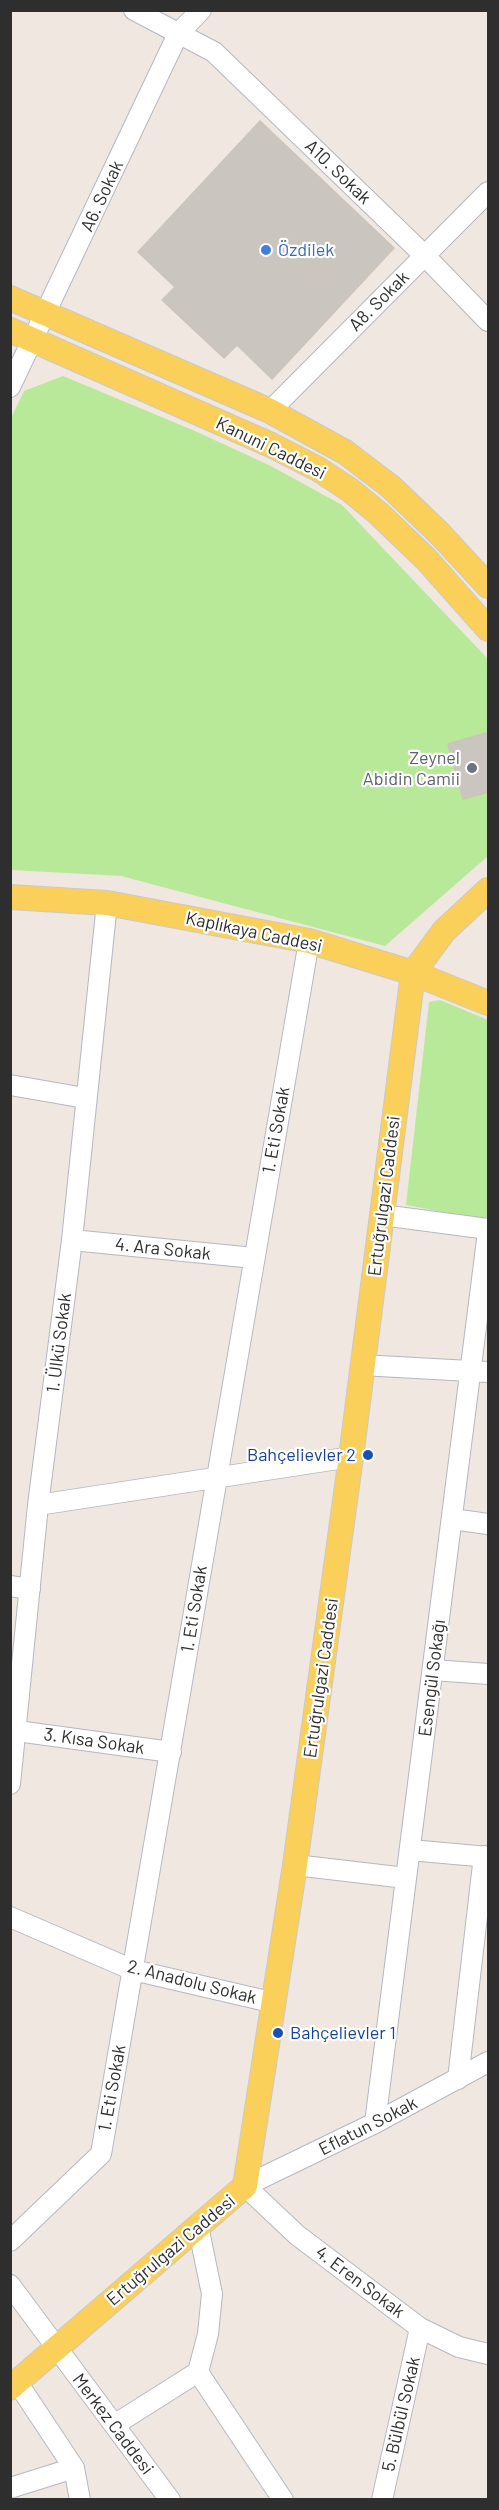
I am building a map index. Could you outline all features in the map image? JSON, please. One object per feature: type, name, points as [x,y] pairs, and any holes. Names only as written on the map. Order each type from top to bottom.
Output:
[{"type":"main road","name":"Kanuni Caddesi","points":[[10,298],[270,411],[345,452],[391,487],[488,585]]},
{"type":"main road","name":"Kanuni Caddesi","points":[[10,330],[271,445],[318,469],[350,489],[378,513],[426,559],[489,628]]},
{"type":"main road","name":"Ertuğrulgazi Caddesi","points":[[14,2385],[245,2186],[295,1865],[351,1457],[413,973],[444,931],[489,890]]},
{"type":"main road","name":"Kaplıkaya Caddesi","points":[[10,897],[107,903],[309,941],[413,973],[489,1003]]},
{"type":"street","name":"A10. Sokak","points":[[134,10],[214,52],[489,321]]},
{"type":"street","name":"A6. Sokak","points":[[10,387],[47,315],[178,34],[201,10]]},
{"type":"street","name":"A8. Sokak","points":[[270,411],[489,192]]},
{"type":"street","name":"1. Ülkü Sokak","points":[[10,1784],[17,1731],[20,1588],[38,1505],[72,1240],[107,903]]},
{"type":"street","name":"1. Eti Sokak","points":[[10,2241],[101,2154],[309,941]]},
{"type":"street","points":[[10,1085],[85,1098]]},
{"type":"street","points":[[382,1215],[489,1230]]},
{"type":"street","name":"Esengül Sokağı","points":[[375,2124],[452,1519],[480,1372],[489,1230]]},
{"type":"street","name":"4. Ara Sokak","points":[[72,1240],[254,1258]]},
{"type":"street","points":[[361,1365],[480,1372]]},
{"type":"street","points":[[38,1505],[351,1457]]},
{"type":"street","points":[[452,1519],[489,1524]]},
{"type":"street","points":[[433,1670],[489,1674]]},
{"type":"street","name":"3. Kısa Sokak","points":[[17,1731],[171,1752]]},
{"type":"street","points":[[410,1850],[486,1857],[458,2079]]},
{"type":"street","points":[[295,1865],[406,1878]]},
{"type":"street","name":"2. Anadolu Sokak","points":[[10,1917],[133,1970],[275,2003]]},
{"type":"street","name":"Eflatun Sokak","points":[[245,2186],[375,2124],[489,2062]]},
{"type":"street","name":"4. Eren Sokak","points":[[245,2186],[297,2235],[420,2328],[459,2347],[489,2354]]},
{"type":"street","points":[[114,2425],[198,2372],[208,2334],[212,2295],[198,2226]]},
{"type":"street","points":[[10,2285],[55,2348]]},
{"type":"street","name":"5. Bülbül Sokak","points":[[382,2499],[420,2328]]},
{"type":"street","name":"Merkez Caddesi","points":[[55,2348],[170,2499]]},
{"type":"street","points":[[198,2372],[283,2499]]},
{"type":"street","points":[[14,2385],[74,2468],[80,2499]]},
{"type":"street","points":[[10,2488],[74,2468]]},
{"type":"green space","points":[[63,376],[195,431],[271,466],[342,505],[488,659],[488,856],[385,946],[121,876],[11,870],[10,420],[24,391]]},
{"type":"green space","points":[[440,1000],[488,1020],[488,1217],[480,1219],[406,1205],[429,1002]]},
{"type":"building","name":"Özdilek","points":[[260,121],[394,248],[272,379],[237,345],[224,358],[162,300],[175,287],[138,252]]},
{"type":"building","name":"Zeynel Abidin Camii","points":[[489,732],[489,792],[463,799],[448,744]]},
{"type":"place","name":"Özdilek","points":[[266,250]]},
{"type":"place","name":"Zeynel Abidin Camii","points":[[472,768]]},
{"type":"place","name":"Bahçelievler 2","points":[[368,1455]]},
{"type":"place","name":"Bahçelievler 1","points":[[278,2033]]}]
